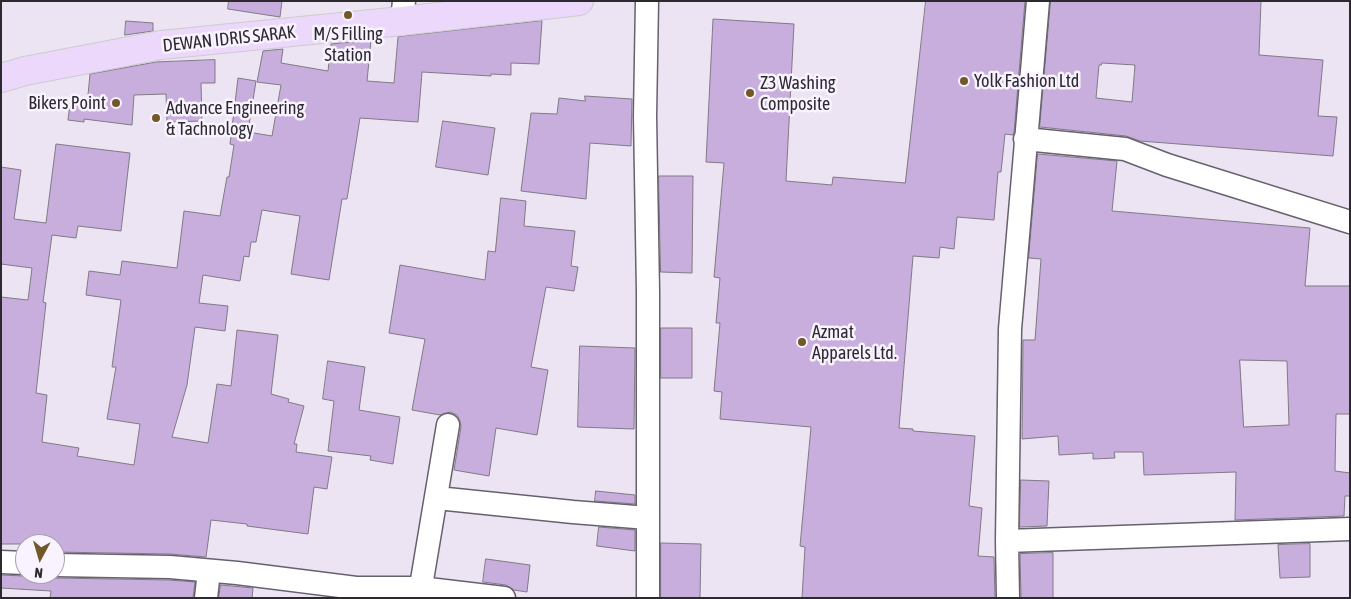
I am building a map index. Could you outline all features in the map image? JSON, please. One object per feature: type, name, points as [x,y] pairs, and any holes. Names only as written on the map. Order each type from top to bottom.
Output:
[{"type":"main road","name":"DEWAN IDRIS SARAK","points":[[1,78],[35,69],[161,45],[403,11],[579,1]]},
{"type":"street","points":[[647,1],[645,116],[648,292],[648,598]]},
{"type":"street","points":[[1008,598],[1010,329],[1038,1]]},
{"type":"street","points":[[1025,139],[1125,149],[1167,165],[1350,222]]},
{"type":"street","points":[[420,593],[448,425]]},
{"type":"street","points":[[437,498],[648,518]]},
{"type":"street","points":[[1007,541],[1350,529]]},
{"type":"street","points":[[1,562],[15,563]]},
{"type":"street","points":[[65,565],[170,567],[356,588],[504,598]]},
{"type":"street","points":[[206,598],[209,571]]},
{"type":"building","points":[[229,1],[282,1],[280,17],[228,9]]},
{"type":"building","points":[[926,1],[1025,1],[1014,133],[1013,135],[1005,134],[1001,172],[998,172],[994,220],[957,217],[954,249],[940,247],[939,258],[913,256],[899,428],[913,429],[913,431],[975,436],[969,506],[982,508],[978,556],[994,557],[995,598],[802,598],[805,547],[800,546],[811,427],[720,419],[722,392],[714,391],[720,323],[716,323],[720,278],[714,277],[724,163],[706,162],[713,19],[794,24],[786,181],[832,185],[833,177],[905,183]]},
{"type":"building","points":[[1051,1],[1261,1],[1259,55],[1323,60],[1318,116],[1337,117],[1333,156],[1140,141],[1126,136],[1040,127]],"holes":[[[1102,63],[1135,65],[1132,102],[1096,98],[1099,65]]]},
{"type":"building","points":[[126,21],[153,23],[153,31],[125,35]]},
{"type":"building","points":[[542,21],[539,64],[511,63],[511,75],[491,74],[491,76],[422,72],[418,122],[360,118],[347,199],[342,199],[329,280],[291,274],[300,216],[262,210],[256,242],[251,242],[249,257],[244,256],[240,281],[203,275],[199,303],[228,306],[225,331],[195,327],[187,385],[172,437],[208,443],[217,384],[231,386],[237,330],[278,335],[271,394],[289,399],[288,402],[304,406],[294,444],[297,444],[296,452],[332,457],[327,489],[314,487],[308,534],[211,520],[206,557],[170,554],[65,552],[65,534],[15,534],[15,544],[1,544],[1,297],[28,300],[32,268],[1,264],[1,167],[21,170],[14,219],[46,223],[56,144],[130,153],[121,231],[78,226],[76,238],[52,235],[43,302],[46,303],[36,393],[47,395],[42,442],[79,448],[77,456],[134,465],[140,424],[107,419],[116,367],[112,367],[121,300],[86,295],[89,271],[120,275],[122,261],[177,268],[184,211],[220,216],[234,145],[230,144],[238,78],[256,81],[248,132],[272,136],[281,85],[257,82],[263,51],[283,49],[281,63],[328,71],[331,44],[371,40],[367,81],[394,83],[398,37]]},
{"type":"building","points":[[215,60],[215,83],[201,83],[202,121],[167,122],[166,94],[134,95],[132,125],[84,119],[84,122],[68,120],[70,103],[87,105],[90,74],[156,62]]},
{"type":"building","points":[[585,96],[632,99],[631,146],[590,143],[586,199],[521,191],[531,113],[557,114],[559,98],[585,101]]},
{"type":"building","points":[[443,121],[495,128],[488,175],[436,167]]},
{"type":"building","points":[[1038,154],[1117,161],[1112,211],[1310,228],[1305,286],[1350,286],[1350,414],[1336,414],[1335,471],[1350,473],[1350,496],[1345,496],[1344,516],[1235,520],[1236,472],[1144,475],[1143,452],[1114,452],[1115,458],[1093,459],[1093,453],[1059,455],[1058,436],[1022,439],[1023,340],[1035,340],[1041,259],[1029,258]],"holes":[[[1240,360],[1287,361],[1289,425],[1244,427]]]},
{"type":"building","points":[[659,176],[693,176],[692,273],[661,272]]},
{"type":"building","points":[[501,198],[526,201],[524,226],[575,231],[571,266],[578,267],[574,291],[546,287],[531,367],[548,370],[537,435],[496,428],[489,476],[454,470],[461,427],[457,415],[450,412],[440,415],[412,410],[425,339],[389,333],[400,265],[485,280],[488,251],[495,252]]},
{"type":"building","points":[[661,328],[692,328],[692,378],[661,378]]},
{"type":"building","points":[[580,346],[635,348],[634,429],[578,427]]},
{"type":"building","points":[[328,361],[365,367],[359,410],[400,417],[393,464],[370,460],[371,456],[328,451],[334,401],[323,399]]},
{"type":"building","points":[[1021,480],[1049,481],[1047,526],[1020,527]]},
{"type":"building","points":[[596,491],[635,495],[635,504],[595,501]]},
{"type":"building","points":[[599,527],[635,530],[635,551],[597,546]]},
{"type":"building","points":[[661,543],[701,544],[700,598],[661,598]]},
{"type":"building","points":[[1310,544],[1310,577],[1280,578],[1278,545]]},
{"type":"building","points":[[1053,553],[1053,598],[1021,598],[1020,554]]},
{"type":"building","points":[[486,559],[530,565],[527,592],[514,590],[506,585],[483,582]]},
{"type":"building","points":[[1,575],[15,576],[15,584],[65,584],[65,578],[195,582],[193,598],[50,598],[51,591],[1,588]]},
{"type":"building","points":[[221,585],[253,588],[252,598],[219,598]]},
{"type":"place","name":"M/S Filling Station","points":[[348,15]]},
{"type":"place","name":"Yolk Fashion Ltd","points":[[964,81]]},
{"type":"place","name":"Z3 Washing Composite","points":[[750,93]]},
{"type":"place","name":"Bikers Point","points":[[116,103]]},
{"type":"place","name":"Advance Engineering & Tachnology","points":[[156,118]]},
{"type":"place","name":"Azmat Apparels Ltd.","points":[[802,342]]}]
